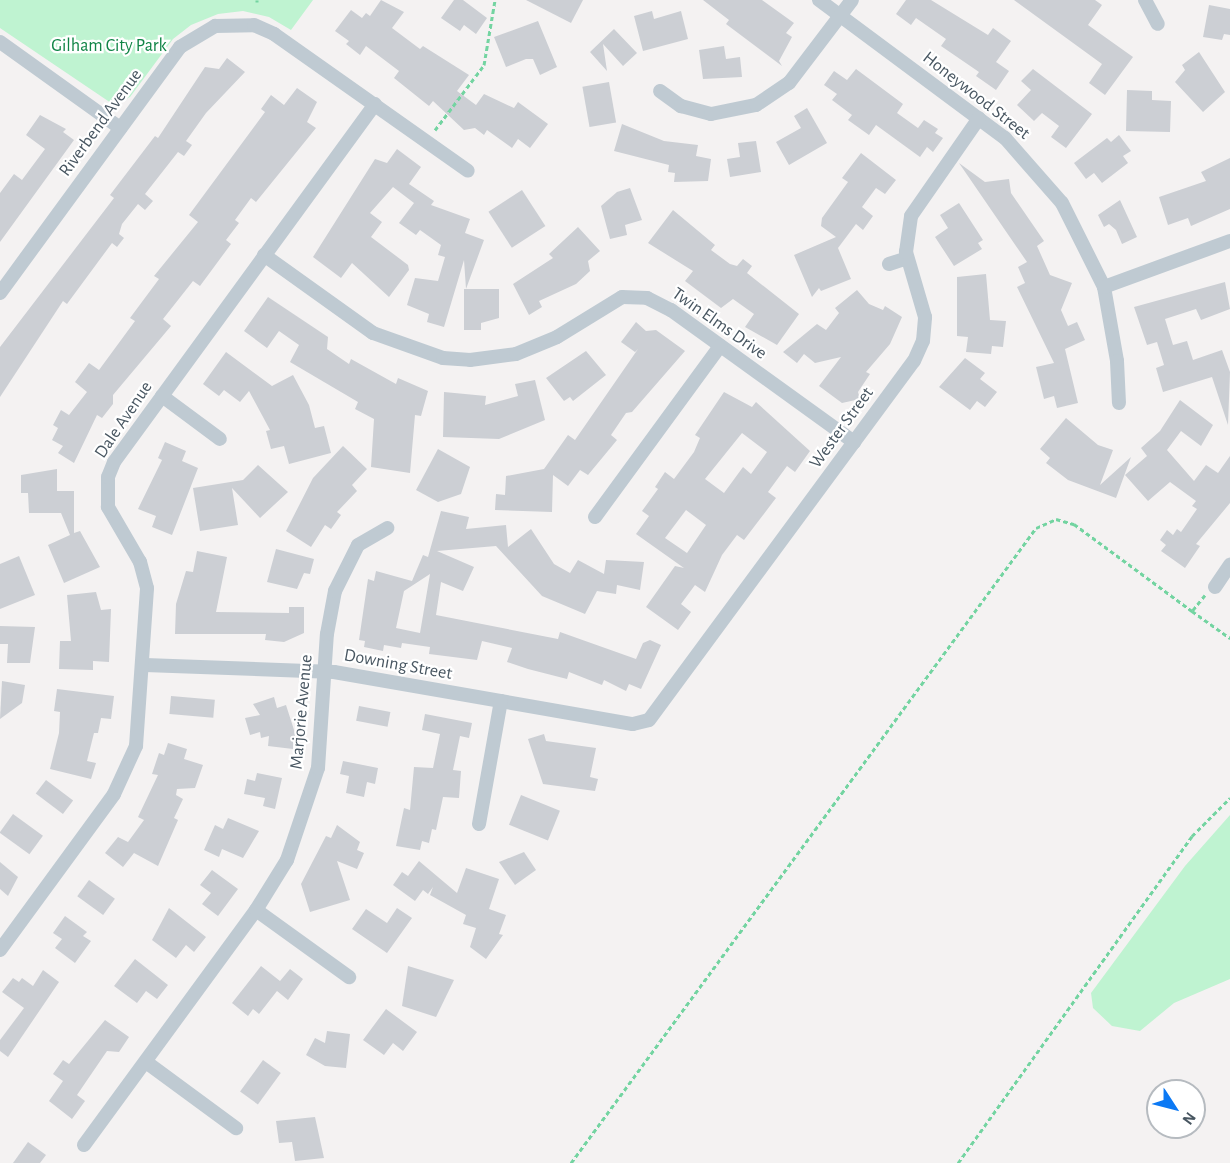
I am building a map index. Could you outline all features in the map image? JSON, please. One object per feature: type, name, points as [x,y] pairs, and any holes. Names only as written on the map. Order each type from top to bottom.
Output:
[{"type":"street","name":"Honeywood Street","points":[[819,0],[979,118],[1026,158],[1056,195],[1076,225],[1104,287],[1118,361],[1119,403]]},
{"type":"street","points":[[660,91],[681,106],[711,114],[756,105],[789,83],[852,0]]},
{"type":"street","points":[[1145,0],[1158,24]]},
{"type":"street","name":"Riverbend Avenue","points":[[0,293],[188,38],[226,23],[254,26],[274,34],[468,171]]},
{"type":"street","points":[[0,42],[120,128]]},
{"type":"street","name":"Dale Avenue","points":[[0,950],[123,780],[140,730],[144,664],[145,574],[114,523],[106,493],[114,462],[375,104]]},
{"type":"street","name":"Wester Street","points":[[633,724],[649,720],[662,706],[854,442],[923,341],[923,306],[907,258],[907,234],[917,203],[979,118]]},
{"type":"street","points":[[1104,287],[1230,241]]},
{"type":"street","name":"Twin Elms Drive","points":[[264,255],[373,333],[443,358],[470,360],[516,354],[557,337],[612,302],[635,296],[665,306],[854,442]]},
{"type":"street","points":[[889,264],[907,258]]},
{"type":"street","points":[[595,518],[720,346]]},
{"type":"street","points":[[162,396],[220,439]]},
{"type":"street","name":"Marjorie Avenue","points":[[84,1145],[256,910],[287,860],[312,794],[321,741],[324,671],[331,607],[341,574],[358,545],[388,528]]},
{"type":"street","points":[[1215,587],[1230,565]]},
{"type":"street","name":"Downing Street","points":[[144,664],[324,671],[633,724]]},
{"type":"street","points":[[479,824],[501,701]]},
{"type":"street","points":[[256,910],[349,977]]},
{"type":"street","points":[[146,1062],[236,1128]]},
{"type":"path","points":[[435,130],[484,65],[495,0]]},
{"type":"path","points":[[571,1163],[1036,528],[1056,519],[1074,524],[1230,638]]},
{"type":"path","points":[[1192,610],[1215,587]]},
{"type":"path","points":[[958,1163],[1192,836],[1230,798]]},
{"type":"green space","name":"Gilham City Park","points":[[0,0],[313,0],[291,30],[269,17],[243,11],[218,14],[191,25],[173,39],[130,97],[114,105],[0,28]]},
{"type":"green space","points":[[1230,815],[1230,979],[1174,1003],[1140,1031],[1112,1026],[1093,1008],[1091,993],[1185,866]]},
{"type":"building","points":[[381,0],[404,12],[392,28],[420,49],[423,46],[469,75],[457,91],[476,105],[484,94],[514,108],[518,102],[548,124],[530,148],[518,139],[512,148],[487,130],[484,135],[475,128],[464,130],[433,101],[429,106],[394,78],[399,71],[366,46],[360,55],[346,44],[349,41],[335,31],[351,10],[362,18],[366,13],[370,16]]},
{"type":"building","points":[[454,0],[463,0],[487,18],[476,34],[464,25],[460,31],[441,18]]},
{"type":"building","points":[[526,0],[583,0],[571,23]]},
{"type":"building","points":[[703,0],[762,0],[794,23],[786,33],[792,37],[779,61],[782,66],[726,24],[729,20]]},
{"type":"building","points":[[906,0],[931,0],[988,35],[993,28],[1011,41],[996,62],[1009,71],[996,90],[976,76],[979,72],[941,46],[946,39],[916,18],[911,25],[896,14]]},
{"type":"building","points":[[1014,0],[1095,0],[1102,5],[1088,25],[1133,57],[1105,95],[1089,83],[1102,64]]},
{"type":"building","points":[[1209,5],[1230,9],[1230,35],[1224,34],[1222,40],[1203,37]]},
{"type":"building","points":[[652,11],[654,19],[681,11],[688,39],[643,51],[634,16]]},
{"type":"building","points":[[538,21],[557,67],[540,75],[533,59],[526,59],[506,67],[494,37]]},
{"type":"building","points":[[614,29],[637,53],[623,66],[603,44],[607,71],[590,52]]},
{"type":"building","points":[[724,46],[726,59],[740,57],[742,77],[703,79],[699,50]]},
{"type":"building","points":[[1199,52],[1225,92],[1203,112],[1175,82],[1185,70],[1182,65]]},
{"type":"building","points":[[227,58],[245,72],[206,113],[186,141],[192,145],[184,156],[178,152],[145,194],[153,201],[145,210],[138,204],[122,224],[119,234],[124,238],[117,247],[112,243],[67,304],[63,301],[0,397],[0,347],[114,198],[110,195],[155,136],[158,138],[205,67],[219,69]]},
{"type":"building","points":[[856,69],[903,104],[897,113],[918,128],[924,120],[938,129],[935,133],[943,138],[933,152],[927,147],[920,157],[876,125],[869,135],[848,120],[852,115],[832,100],[837,94],[824,85],[834,71],[847,80]]},
{"type":"building","points":[[1033,69],[1092,114],[1066,148],[1051,137],[1059,126],[1042,113],[1034,121],[1017,105],[1031,90],[1021,81]]},
{"type":"building","points":[[609,82],[616,122],[590,127],[582,87]]},
{"type":"building","points":[[297,88],[317,102],[307,122],[316,128],[256,202],[251,198],[235,220],[239,223],[226,240],[231,244],[200,286],[193,281],[163,319],[171,326],[113,395],[113,404],[102,418],[97,415],[74,463],[58,453],[63,446],[52,440],[58,428],[53,425],[61,410],[69,415],[87,392],[75,382],[89,363],[99,370],[135,321],[130,318],[159,279],[154,276],[198,222],[189,215],[265,112],[261,109],[271,95],[284,105]]},
{"type":"building","points":[[1127,90],[1152,91],[1152,100],[1171,101],[1170,132],[1126,131]]},
{"type":"building","points":[[807,108],[827,143],[789,165],[776,142],[801,128],[794,116]]},
{"type":"building","points":[[40,115],[66,129],[63,132],[74,140],[0,242],[0,193],[14,174],[22,180],[45,149],[26,135]]},
{"type":"building","points":[[622,124],[664,141],[698,145],[696,156],[711,159],[708,181],[674,182],[675,173],[668,172],[669,165],[614,151]]},
{"type":"building","points":[[1119,135],[1131,151],[1123,156],[1128,163],[1102,183],[1094,173],[1086,179],[1074,163],[1107,138],[1111,142]]},
{"type":"building","points":[[756,141],[761,172],[730,177],[727,159],[740,157],[738,143]]},
{"type":"building","points":[[397,149],[421,167],[409,184],[434,201],[431,205],[470,219],[465,233],[484,240],[466,289],[464,260],[444,327],[427,322],[429,314],[407,305],[415,278],[438,281],[445,257],[438,255],[441,245],[420,230],[416,235],[399,223],[414,203],[393,187],[370,213],[382,222],[371,237],[408,265],[409,270],[389,297],[352,263],[341,278],[313,257],[375,159],[387,163]]},
{"type":"building","points":[[861,153],[896,180],[885,194],[876,188],[862,207],[873,216],[863,230],[856,224],[838,248],[851,279],[821,291],[819,288],[812,297],[794,255],[836,237],[821,226],[822,218],[848,182],[842,178]]},
{"type":"building","points":[[1230,158],[1230,209],[1191,226],[1188,218],[1168,225],[1159,197],[1206,181],[1201,172]]},
{"type":"building","points":[[959,163],[985,182],[1009,179],[1011,193],[1044,241],[1037,246],[1050,275],[1072,283],[1061,310],[1068,326],[1077,322],[1085,340],[1065,349],[1078,403],[1057,408],[1054,396],[1044,399],[1036,367],[1054,363],[1017,287],[1025,283],[1018,267],[1027,262]]},
{"type":"building","points":[[630,188],[642,220],[625,225],[627,235],[610,239],[601,206],[617,192]]},
{"type":"building","points":[[522,190],[545,226],[512,248],[488,212]]},
{"type":"building","points":[[1120,200],[1137,237],[1122,244],[1116,230],[1109,224],[1104,227],[1098,215]]},
{"type":"building","points":[[959,203],[983,240],[978,243],[982,249],[954,266],[935,237],[948,228],[940,215]]},
{"type":"building","points":[[673,210],[715,245],[711,250],[730,264],[737,266],[743,259],[752,266],[747,273],[799,314],[777,345],[745,327],[754,314],[733,299],[721,308],[685,281],[693,271],[648,243]]},
{"type":"building","points":[[578,227],[600,251],[588,261],[590,271],[576,284],[539,301],[542,307],[529,315],[513,284],[553,258],[549,254]]},
{"type":"building","points":[[986,274],[990,320],[1006,321],[1003,347],[992,346],[991,354],[966,352],[968,337],[957,336],[957,277]]},
{"type":"building","points":[[1225,282],[1230,309],[1201,320],[1196,309],[1165,319],[1173,345],[1187,341],[1193,360],[1222,350],[1230,372],[1228,425],[1212,377],[1163,392],[1156,368],[1164,365],[1157,342],[1147,345],[1134,307]]},
{"type":"building","points":[[464,289],[499,289],[499,318],[481,323],[481,330],[464,330]]},
{"type":"building","points":[[857,290],[869,304],[883,310],[885,306],[902,317],[890,344],[866,372],[870,374],[858,392],[860,399],[842,403],[819,386],[841,357],[815,363],[804,354],[797,363],[783,352],[817,324],[826,330],[839,313],[835,308]]},
{"type":"building","points":[[268,297],[328,337],[327,349],[349,364],[351,359],[396,384],[398,378],[428,391],[421,416],[415,415],[410,473],[371,467],[374,419],[355,409],[358,402],[290,362],[299,345],[279,331],[267,348],[244,331]]},
{"type":"building","points":[[636,322],[646,331],[656,330],[685,351],[632,412],[626,413],[611,435],[617,440],[588,475],[580,470],[568,486],[553,475],[552,512],[495,510],[496,494],[505,495],[506,476],[544,469],[568,435],[575,440],[638,349],[635,352],[621,342]]},
{"type":"building","points":[[586,351],[606,375],[573,401],[570,397],[564,401],[546,378]]},
{"type":"building","points":[[226,352],[272,386],[293,375],[309,405],[315,428],[324,426],[331,453],[289,464],[284,446],[271,449],[266,431],[270,430],[249,391],[240,402],[224,390],[219,396],[203,384]]},
{"type":"building","points":[[965,358],[985,373],[980,379],[997,392],[985,407],[977,401],[970,410],[939,387]]},
{"type":"building","points":[[535,380],[545,420],[499,439],[443,437],[444,392],[486,396],[485,405],[518,396],[515,384]]},
{"type":"building","points":[[724,392],[752,407],[756,402],[810,451],[795,472],[787,466],[768,492],[776,498],[744,540],[737,535],[722,555],[705,592],[695,585],[681,604],[691,612],[678,630],[646,607],[675,566],[684,568],[636,534],[649,516],[642,511],[658,489],[655,487],[665,472],[674,479],[694,452],[700,438],[695,435]],"holes":[[[742,433],[767,452],[751,474],[743,467],[724,493],[705,479]],[[686,510],[706,525],[687,553],[665,538]]]},
{"type":"building","points":[[1180,400],[1213,425],[1201,446],[1181,431],[1167,450],[1194,481],[1206,465],[1218,473],[1230,456],[1230,503],[1196,544],[1200,546],[1185,568],[1161,551],[1166,545],[1160,540],[1167,530],[1173,535],[1177,529],[1181,532],[1197,509],[1192,506],[1196,501],[1170,482],[1148,501],[1125,475],[1147,456],[1141,448],[1160,431]]},
{"type":"building","points":[[1066,418],[1098,445],[1113,450],[1100,485],[1131,457],[1116,498],[1068,480],[1046,463],[1050,458],[1040,449]]},
{"type":"building","points":[[165,442],[186,451],[182,461],[198,468],[172,535],[152,527],[156,516],[138,509],[162,460],[158,458]]},
{"type":"building","points":[[343,446],[367,469],[352,485],[357,491],[337,512],[341,515],[331,529],[325,525],[311,547],[286,531],[313,478]]},
{"type":"building","points":[[438,449],[470,467],[461,494],[438,502],[416,490]]},
{"type":"building","points":[[258,465],[288,492],[260,518],[232,488],[238,525],[200,531],[193,488],[243,480]]},
{"type":"building","points":[[57,469],[57,491],[74,491],[74,533],[80,531],[100,567],[64,583],[48,545],[70,535],[61,513],[29,513],[28,493],[21,493],[21,475]]},
{"type":"building","points":[[441,511],[469,517],[466,529],[506,525],[508,547],[531,529],[554,564],[570,573],[578,560],[604,574],[606,560],[644,562],[640,590],[617,585],[616,594],[597,591],[585,614],[542,596],[496,546],[437,551],[474,567],[463,591],[441,582],[436,615],[558,639],[560,632],[636,659],[643,643],[650,640],[661,645],[641,689],[629,684],[626,691],[604,680],[602,685],[569,672],[567,679],[528,669],[507,662],[512,648],[482,641],[477,660],[429,654],[430,647],[402,643],[401,648],[384,645],[383,651],[364,647],[365,641],[359,640],[368,579],[374,581],[376,571],[412,581],[423,555],[428,557]],"holes":[[[430,574],[420,633],[396,628],[404,591]]]},
{"type":"building","points":[[276,549],[314,559],[310,574],[304,573],[297,589],[267,582]]},
{"type":"building","points":[[197,551],[227,557],[216,612],[289,613],[289,607],[304,607],[304,633],[284,642],[265,640],[266,634],[175,634],[176,604],[186,571],[193,572]]},
{"type":"building","points":[[19,556],[35,595],[0,609],[0,564]]},
{"type":"building","points":[[96,592],[101,610],[111,609],[109,662],[93,661],[93,670],[59,669],[60,641],[71,641],[67,595]]},
{"type":"building","points":[[0,626],[35,627],[30,663],[7,663],[8,644],[0,644]]},
{"type":"building","points":[[2,681],[25,685],[22,703],[0,719]]},
{"type":"building","points":[[57,689],[114,696],[111,719],[101,718],[98,733],[94,733],[87,761],[96,763],[91,779],[50,769],[59,733],[60,712],[54,711]]},
{"type":"building","points":[[171,696],[215,700],[213,718],[169,714]]},
{"type":"building","points":[[274,697],[277,708],[286,705],[295,733],[293,749],[268,746],[269,736],[261,738],[260,732],[250,735],[245,718],[260,715],[253,704]]},
{"type":"building","points":[[359,706],[390,712],[388,727],[356,721]]},
{"type":"building","points":[[425,714],[472,723],[469,738],[460,736],[453,770],[461,771],[459,798],[443,797],[436,830],[432,829],[429,843],[422,841],[420,850],[396,846],[404,808],[410,810],[414,767],[433,768],[440,734],[422,730]]},
{"type":"building","points":[[544,734],[546,741],[596,748],[590,777],[598,779],[595,791],[543,784],[528,739]]},
{"type":"building","points":[[168,743],[187,749],[184,759],[203,765],[195,788],[177,789],[176,795],[183,799],[174,818],[178,820],[158,866],[134,853],[123,867],[105,853],[118,837],[128,842],[144,820],[138,817],[158,775],[152,774],[159,753],[164,755]]},
{"type":"building","points":[[343,761],[378,768],[375,784],[367,782],[364,797],[346,793],[349,776],[340,774]]},
{"type":"building","points":[[257,773],[282,778],[275,809],[263,806],[265,798],[244,794],[247,779],[255,781]]},
{"type":"building","points":[[46,780],[73,800],[63,814],[36,794]]},
{"type":"building","points":[[521,795],[560,811],[548,840],[509,825]]},
{"type":"building","points":[[13,814],[43,836],[29,854],[0,833]]},
{"type":"building","points":[[228,818],[259,831],[243,858],[222,849],[219,857],[204,850],[215,825],[223,829]]},
{"type":"building","points":[[337,825],[360,842],[357,850],[364,853],[357,869],[337,861],[350,900],[310,912],[301,884],[326,836],[331,838]]},
{"type":"building","points":[[524,852],[536,870],[515,885],[499,862]]},
{"type":"building","points":[[419,861],[457,893],[466,868],[499,879],[489,909],[506,915],[499,934],[503,935],[486,959],[470,947],[476,928],[463,924],[466,915],[430,895],[433,887],[428,894],[423,890],[415,901],[393,885],[402,872],[408,876]]},
{"type":"building","points":[[0,862],[18,877],[8,896],[0,889]]},
{"type":"building","points":[[212,870],[238,889],[218,916],[202,904],[211,893],[200,885]]},
{"type":"building","points":[[89,880],[115,899],[103,915],[77,896]]},
{"type":"building","points":[[169,908],[206,937],[194,952],[186,945],[176,958],[152,940]]},
{"type":"building","points":[[397,908],[412,918],[387,953],[352,929],[366,909],[387,923]]},
{"type":"building","points":[[65,916],[87,932],[83,936],[91,941],[75,963],[55,948],[62,939],[53,933]]},
{"type":"building","points":[[135,959],[168,985],[157,999],[146,991],[137,1003],[114,986]]},
{"type":"building","points":[[261,966],[280,981],[290,969],[303,979],[288,1000],[277,991],[259,1014],[253,1009],[248,1016],[232,1003]]},
{"type":"building","points":[[408,966],[454,980],[436,1017],[402,1006]]},
{"type":"building","points":[[43,970],[59,982],[8,1057],[0,1051],[0,1040],[24,1008],[2,992],[13,978],[19,982],[22,978],[33,986]]},
{"type":"building","points":[[386,1009],[417,1032],[403,1051],[393,1043],[384,1055],[363,1040]]},
{"type":"building","points":[[105,1020],[129,1037],[119,1052],[107,1051],[77,1095],[85,1101],[72,1119],[49,1101],[63,1081],[53,1074],[63,1060],[69,1064]]},
{"type":"building","points":[[327,1031],[350,1034],[346,1068],[325,1066],[306,1055],[315,1038],[325,1043]]},
{"type":"building","points":[[263,1060],[281,1073],[258,1104],[240,1092]]},
{"type":"building","points":[[315,1117],[324,1158],[295,1161],[292,1142],[279,1143],[276,1121]]},
{"type":"building","points":[[28,1142],[46,1155],[40,1163],[13,1163]]}]
